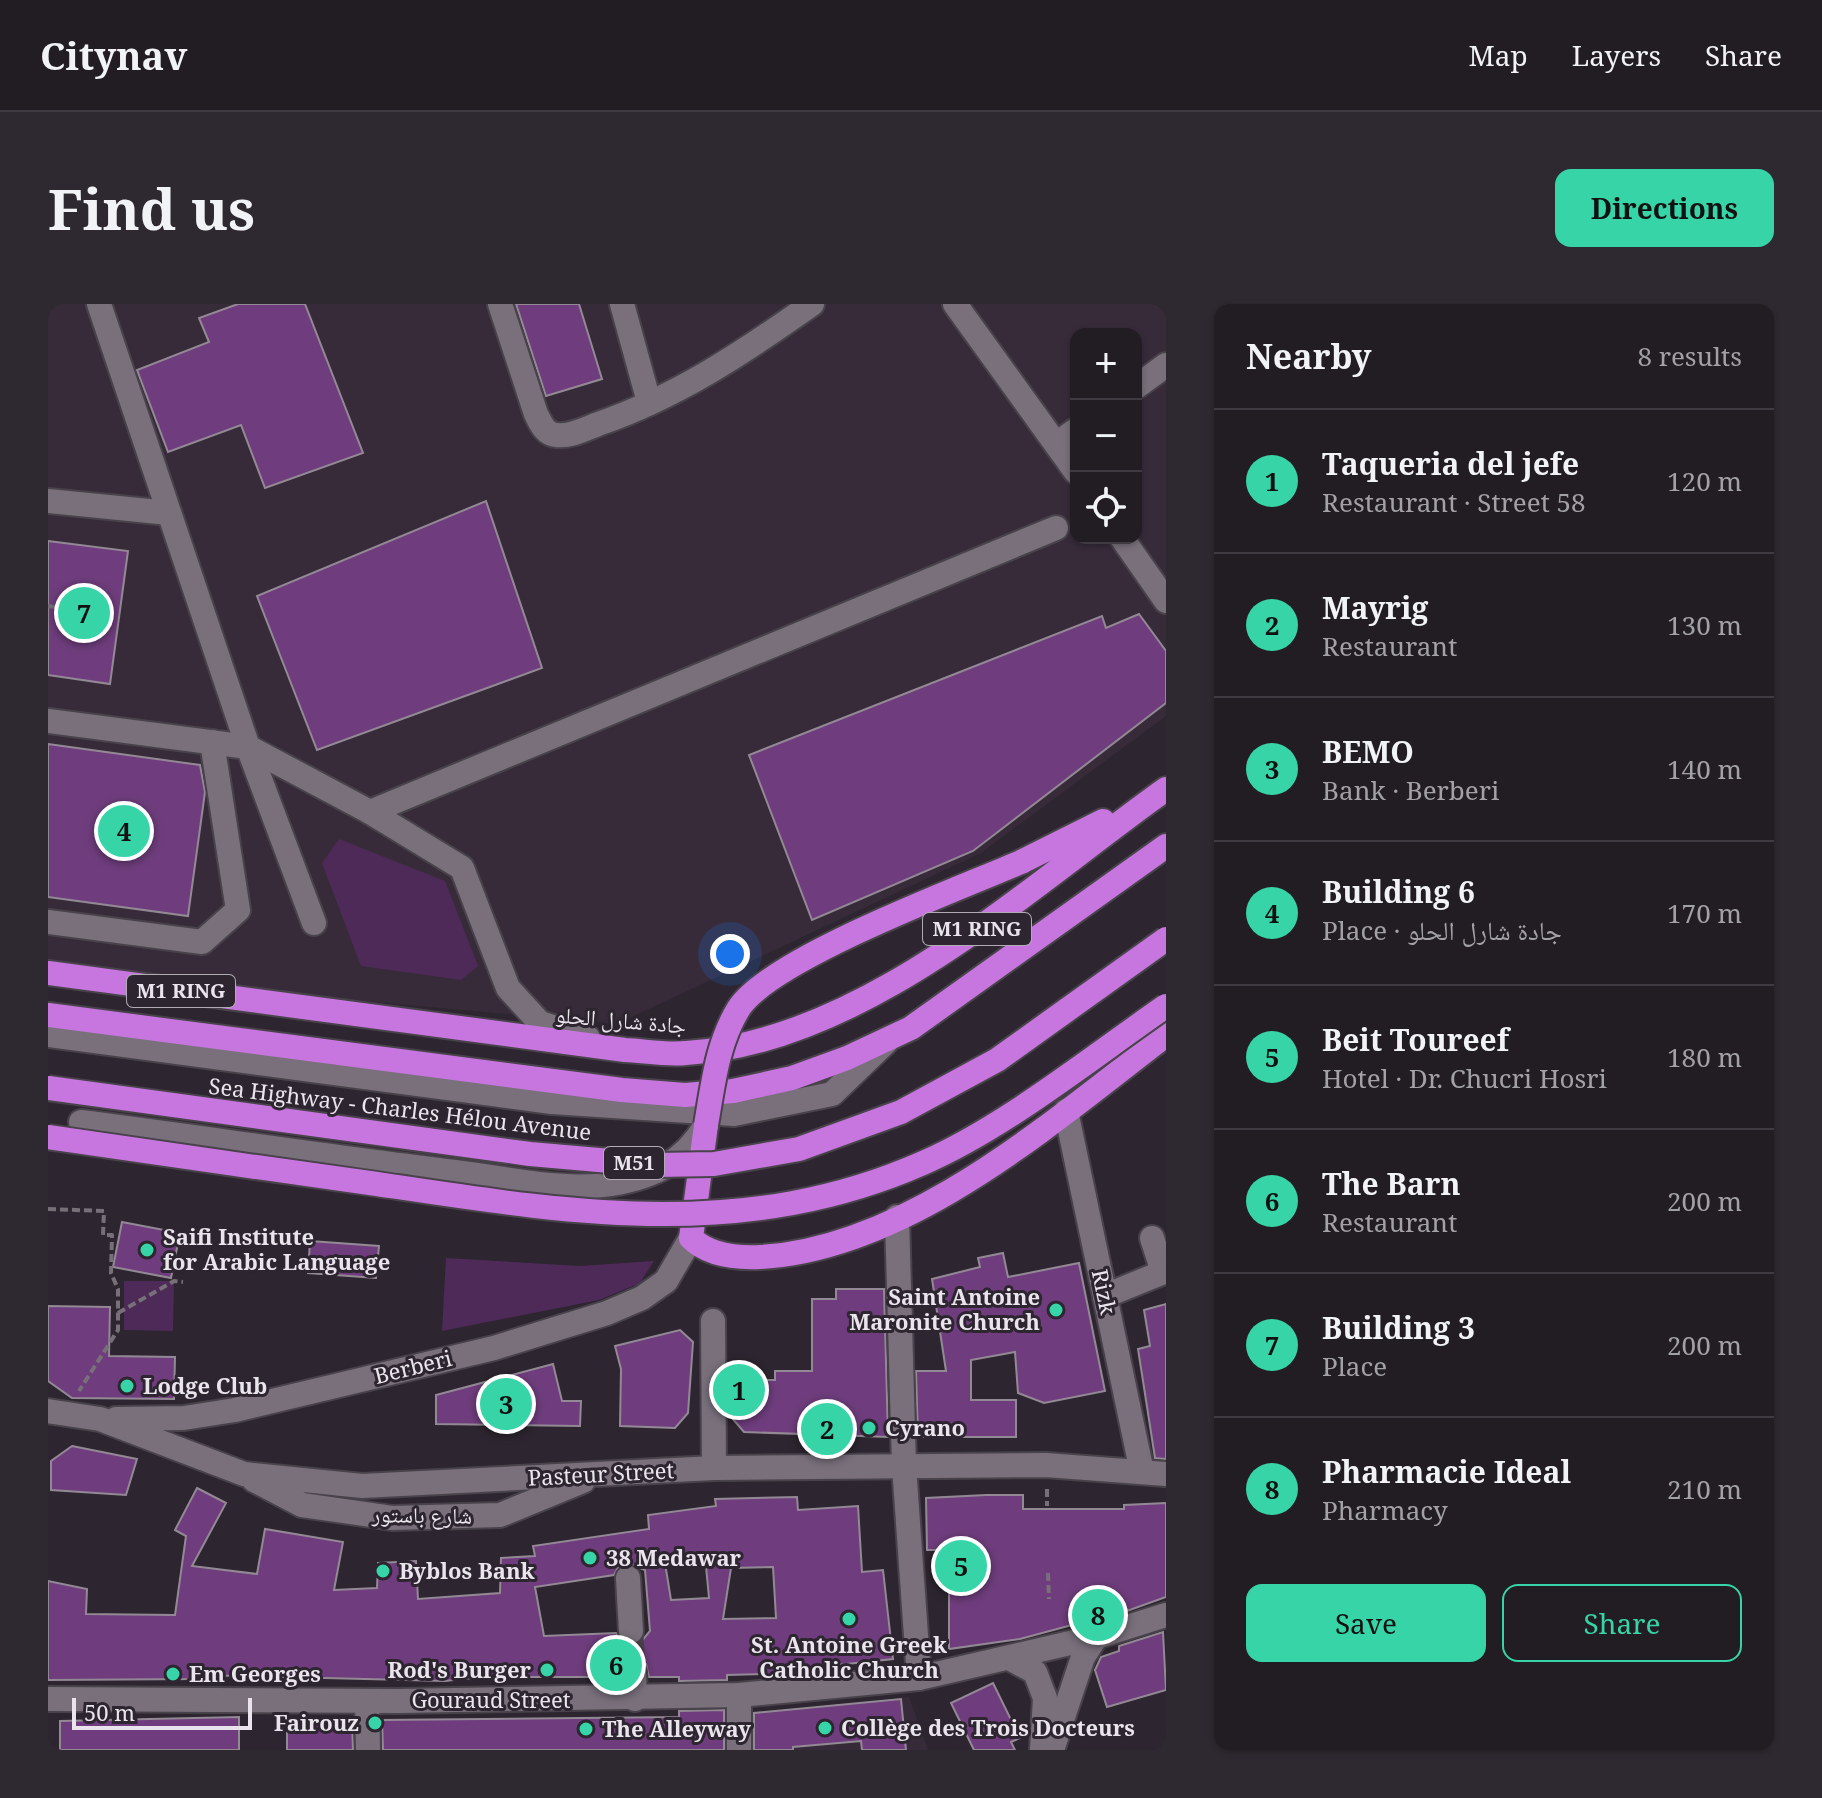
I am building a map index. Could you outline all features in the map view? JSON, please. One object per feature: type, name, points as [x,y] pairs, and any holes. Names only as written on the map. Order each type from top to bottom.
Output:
[{"type":"highway","points":[[1163,792],[1021,862],[814,954],[764,982],[739,1008],[716,1066],[691,1238],[716,1253],[744,1257],[784,1255],[842,1241],[897,1217],[989,1166],[1166,1035]]},
{"type":"highway","name":"جادة شارل الحلو","points":[[48,973],[625,1050],[684,1054],[731,1048],[812,1022],[874,993],[949,949],[1163,792]]},
{"type":"highway","points":[[48,1015],[622,1090],[685,1095],[733,1091],[792,1078],[847,1058],[911,1028],[1166,846]]},
{"type":"highway","name":"Sea Highway - Charles Hélou Avenue","points":[[48,1088],[530,1154],[656,1165],[714,1164],[799,1149],[901,1112],[997,1060],[1166,939]]},
{"type":"highway","points":[[48,1137],[527,1206],[655,1215],[762,1209],[806,1203],[924,1163],[1044,1090],[1166,1006]]},
{"type":"street","points":[[99,304],[248,747],[314,923]]},
{"type":"street","points":[[500,304],[544,429],[554,435],[568,434],[708,375],[812,304]]},
{"type":"street","points":[[622,304],[649,402]]},
{"type":"street","points":[[955,304],[1066,437]]},
{"type":"street","points":[[1142,383],[1166,365]]},
{"type":"street","points":[[48,501],[169,513]]},
{"type":"street","points":[[370,812],[1056,528]]},
{"type":"street","points":[[1126,544],[1166,601]]},
{"type":"street","points":[[48,721],[248,747],[370,812],[462,868],[508,988],[540,1023],[625,1050]]},
{"type":"street","points":[[48,922],[202,942],[238,910],[212,742]]},
{"type":"street","points":[[48,1035],[552,1102],[734,1114],[832,1094],[892,1037]]},
{"type":"street","name":"Rizk","points":[[1066,1111],[1105,1296],[1154,1473]]},
{"type":"street","points":[[81,1122],[392,1165],[584,1186],[625,1182],[669,1167],[688,1152],[706,1125]]},
{"type":"street","points":[[897,1217],[904,1466],[919,1678]]},
{"type":"street","name":"Berberi","points":[[100,1419],[209,1415],[494,1348],[607,1313],[642,1298],[674,1270],[691,1238]]},
{"type":"street","points":[[1105,1296],[1165,1272],[1152,1238]]},
{"type":"street","points":[[713,1321],[714,1468]]},
{"type":"street","name":"Pasteur Street","points":[[56,1412],[100,1419],[244,1474],[362,1486],[714,1468],[1046,1465],[1154,1473]]},
{"type":"street","name":"شارع باستور","points":[[244,1474],[302,1505],[392,1518],[500,1515],[600,1474]]},
{"type":"street","points":[[628,1578],[631,1631]]},
{"type":"street","name":"Gouraud Street","points":[[48,1699],[367,1701],[739,1695],[919,1678],[1011,1659],[1166,1615]]},
{"type":"street","points":[[1052,1750],[1083,1657],[1096,1637]]},
{"type":"street","points":[[1011,1659],[1035,1672],[1045,1698],[1042,1750]]},
{"type":"street","points":[[634,1673],[635,1699]]},
{"type":"street","points":[[739,1695],[739,1750]]},
{"type":"street","points":[[367,1701],[368,1750]]},
{"type":"path","points":[[48,606],[98,613]]},
{"type":"path","points":[[48,1209],[104,1211],[103,1235],[112,1235],[111,1273],[118,1289],[118,1330],[56,1412]]},
{"type":"path","points":[[118,1313],[174,1281],[183,1282]]},
{"type":"path","points":[[1048,1573],[1049,1599]]},
{"type":"shaded area","points":[[48,304],[1166,304],[1166,716],[981,853],[617,1024],[275,993],[48,962]]},
{"type":"shaded area","points":[[339,839],[445,881],[478,966],[461,980],[361,966],[322,863]]},
{"type":"shaded area","points":[[446,1258],[580,1266],[654,1261],[640,1283],[599,1300],[442,1331]]},
{"type":"shaded area","points":[[124,1281],[174,1281],[173,1331],[124,1330]]},
{"type":"shaded area","name":"Collège des Trois Docteurs","points":[[909,1697],[928,1750],[746,1750],[745,1714]]},
{"type":"building","points":[[238,304],[305,304],[363,453],[265,488],[241,425],[168,452],[137,370],[209,342],[199,318]]},
{"type":"building","points":[[516,304],[579,304],[602,379],[546,396]]},
{"type":"building","points":[[486,501],[542,668],[317,750],[257,596]]},
{"type":"building","points":[[48,541],[128,551],[110,684],[48,675]]},
{"type":"building","points":[[1139,614],[1166,651],[1166,703],[973,851],[812,920],[749,755],[1102,616],[1106,628]]},
{"type":"building","points":[[48,744],[200,765],[205,792],[188,916],[48,897]]},
{"type":"building","name":"Saifi Institute for Arabic Language","points":[[122,1222],[180,1233],[171,1278],[113,1267]]},
{"type":"building","points":[[310,1241],[379,1246],[376,1278],[308,1273]]},
{"type":"building","points":[[1003,1253],[1008,1277],[1079,1263],[1105,1391],[1044,1403],[1018,1393],[1015,1352],[971,1360],[971,1400],[1016,1400],[1016,1437],[918,1437],[916,1371],[946,1371],[932,1279],[980,1267],[978,1258]]},
{"type":"building","points":[[836,1289],[884,1289],[888,1437],[744,1432],[731,1417],[731,1380],[775,1380],[775,1371],[812,1371],[812,1299],[836,1299]]},
{"type":"building","points":[[1166,1304],[1166,1459],[1155,1458],[1138,1349],[1150,1346],[1144,1310]]},
{"type":"building","points":[[48,1306],[110,1307],[109,1356],[175,1357],[174,1399],[72,1398],[48,1381]]},
{"type":"building","points":[[680,1330],[693,1342],[688,1413],[675,1428],[620,1426],[621,1369],[615,1346]]},
{"type":"building","points":[[553,1364],[562,1401],[581,1401],[580,1426],[436,1424],[436,1395]]},
{"type":"building","points":[[72,1446],[137,1459],[126,1495],[51,1490],[51,1461]]},
{"type":"building","points":[[197,1488],[226,1503],[192,1566],[257,1574],[265,1529],[343,1542],[334,1590],[377,1588],[378,1563],[416,1561],[418,1599],[500,1593],[501,1558],[535,1556],[533,1546],[649,1529],[648,1515],[716,1506],[715,1499],[797,1497],[798,1510],[858,1506],[862,1572],[883,1570],[893,1659],[809,1668],[809,1673],[727,1675],[727,1680],[679,1681],[679,1677],[649,1677],[646,1664],[634,1658],[621,1665],[619,1677],[501,1675],[445,1681],[199,1675],[199,1679],[48,1680],[48,1581],[87,1589],[86,1614],[175,1615],[186,1536],[175,1530]],"holes":[[[705,1556],[709,1598],[671,1600],[665,1563]],[[626,1563],[645,1570],[650,1631],[640,1643],[625,1645],[616,1633],[544,1636],[535,1587],[614,1575],[619,1566]],[[773,1567],[776,1618],[723,1619],[731,1568]]]},
{"type":"building","points":[[1023,1495],[1023,1509],[1124,1509],[1124,1505],[1166,1503],[1166,1597],[1113,1616],[1071,1616],[1072,1625],[1020,1639],[949,1649],[949,1550],[927,1550],[926,1498]]},
{"type":"building","points":[[1163,1632],[1166,1690],[1107,1707],[1095,1670],[1101,1657],[1119,1651],[1119,1646]]},
{"type":"building","points":[[993,1683],[1020,1738],[1011,1742],[1015,1750],[974,1750],[951,1703]]},
{"type":"building","name":"Collège des Trois Docteurs","points":[[901,1699],[906,1750],[862,1750],[861,1741],[793,1747],[793,1750],[754,1750],[754,1713]]},
{"type":"building","points":[[724,1710],[724,1750],[383,1750],[382,1720],[679,1717],[679,1711]]},
{"type":"building","points":[[239,1717],[239,1750],[60,1750],[60,1721]]},
{"type":"building","points":[[287,1718],[352,1720],[353,1750],[287,1750]]},
{"type":"tunnel","points":[[631,1631],[634,1673]]},
{"type":"place","name":"Building 3","points":[[84,613]]},
{"type":"place","name":"Building 6","points":[[124,831]]},
{"type":"place","name":"Saifi Institute for Arabic Language","points":[[147,1250]]},
{"type":"place","name":"Saint Antoine Maronite Church","points":[[1056,1310]]},
{"type":"place","name":"Lodge Club","points":[[127,1386]]},
{"type":"place","name":"Taqueria del jefe","points":[[739,1390]]},
{"type":"place","name":"BEMO","points":[[506,1404]]},
{"type":"place","name":"Cyrano","points":[[869,1428]]},
{"type":"place","name":"Mayrig","points":[[827,1429]]},
{"type":"place","name":"38 Medawar","points":[[590,1558]]},
{"type":"place","name":"Beit Toureef","points":[[961,1566]]},
{"type":"place","name":"Byblos Bank","points":[[383,1571]]},
{"type":"place","name":"Pharmacie Ideal","points":[[1098,1615]]},
{"type":"place","name":"St. Antoine Greek Catholic Church","points":[[849,1619]]},
{"type":"place","name":"The Barn","points":[[616,1665]]},
{"type":"place","name":"Rod's Burger","points":[[547,1670]]},
{"type":"place","name":"Em Georges","points":[[173,1674]]},
{"type":"place","name":"Fairouz","points":[[375,1723]]},
{"type":"place","name":"Collège des Trois Docteurs","points":[[825,1728]]},
{"type":"place","name":"The Alleyway","points":[[586,1729]]}]
